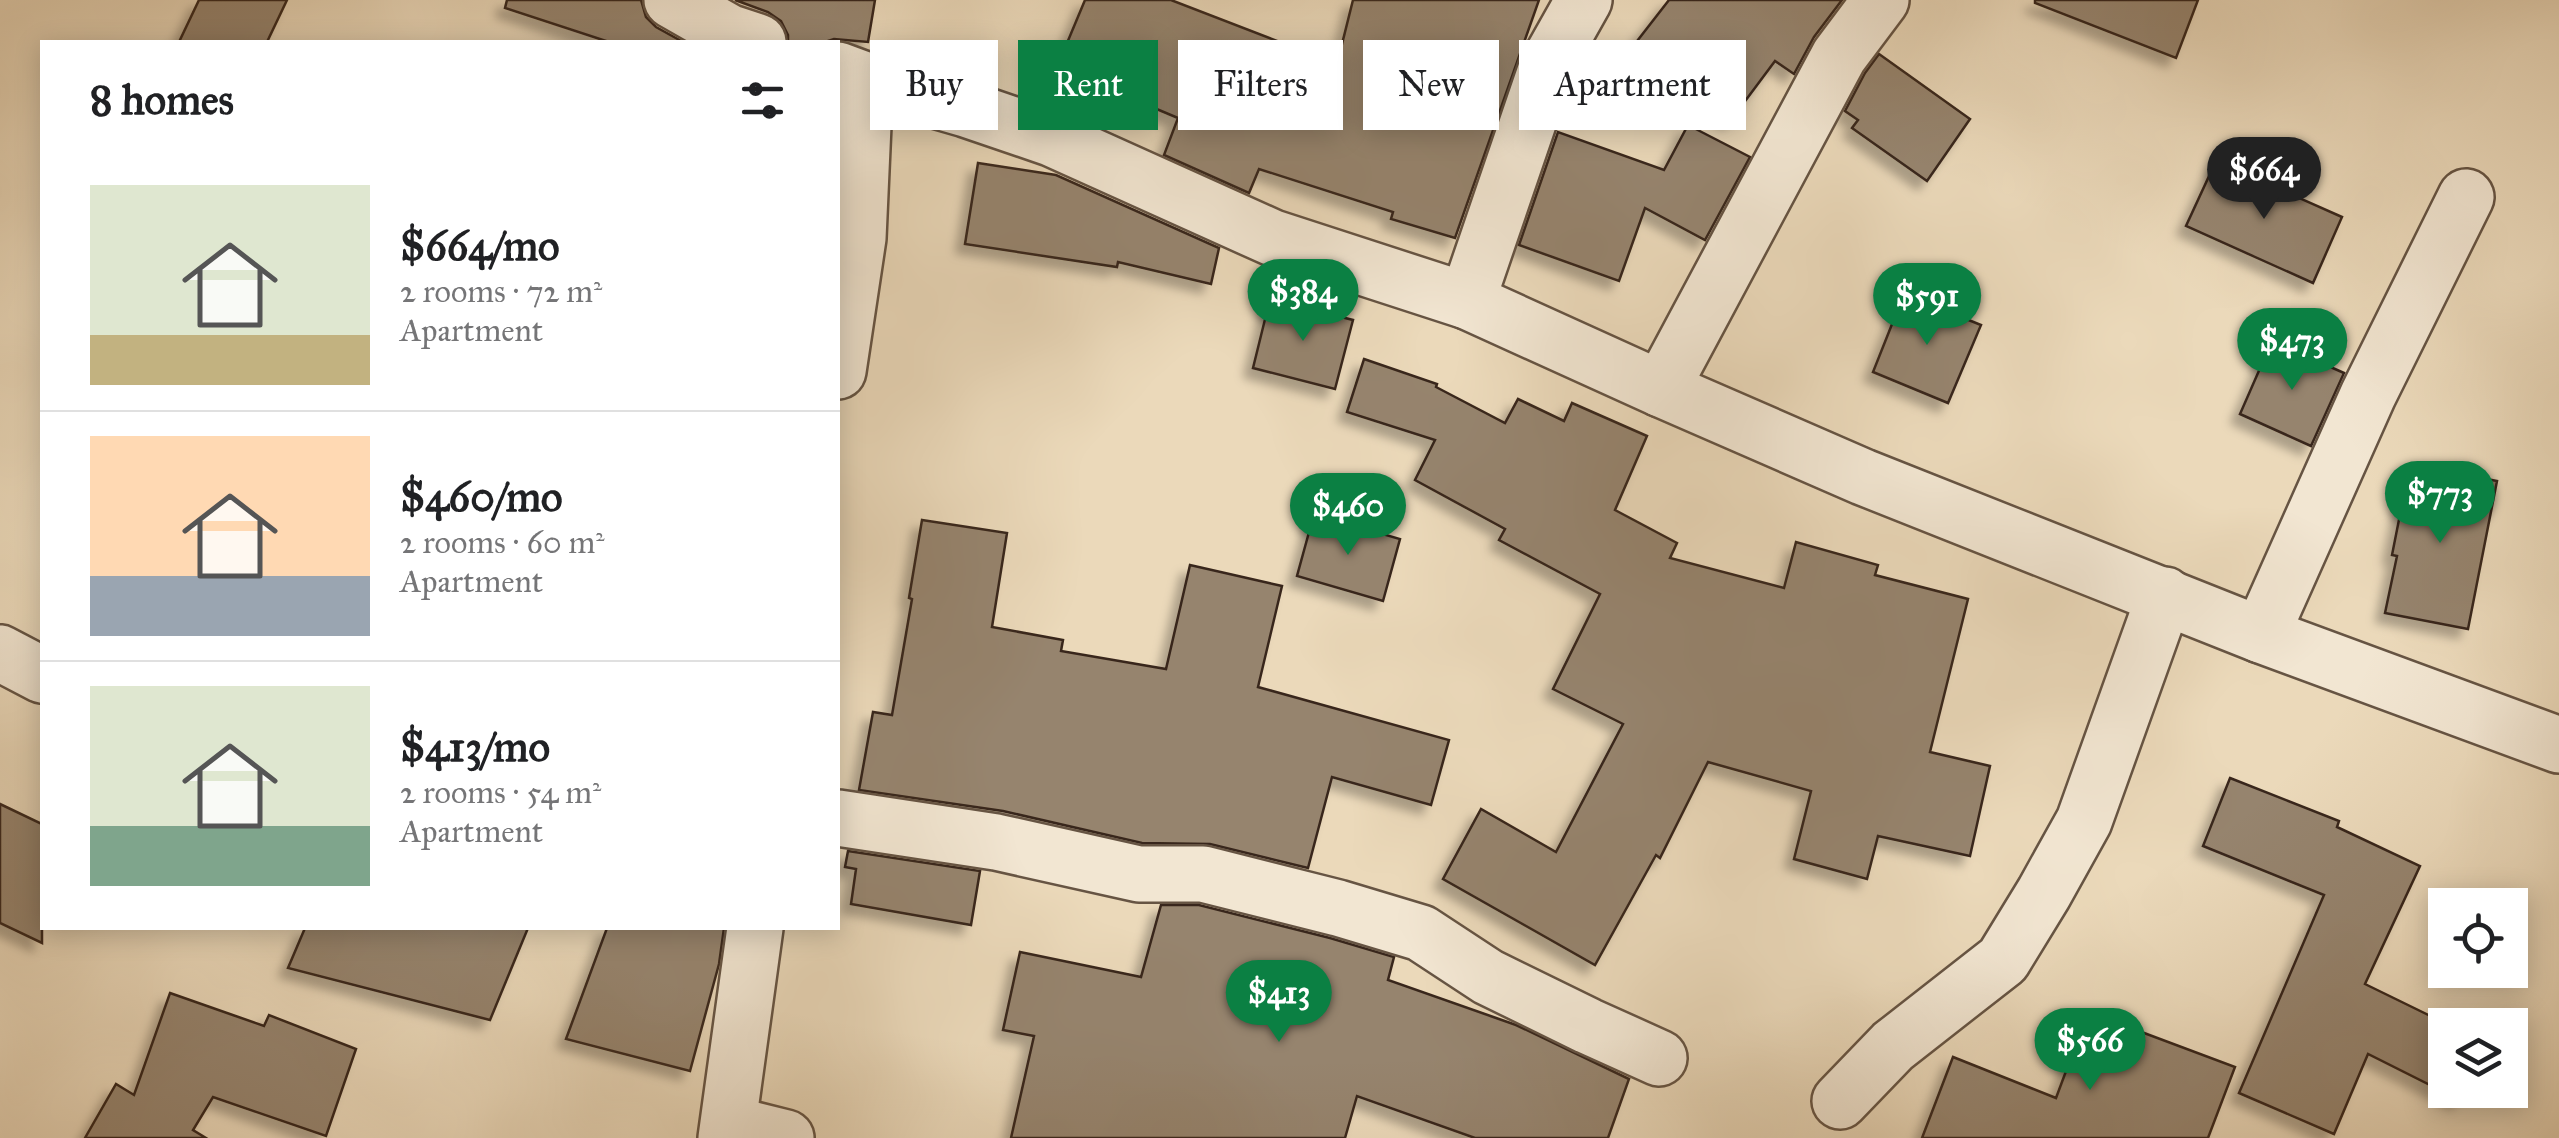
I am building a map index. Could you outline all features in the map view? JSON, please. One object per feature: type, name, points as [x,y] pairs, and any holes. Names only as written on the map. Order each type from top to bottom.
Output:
[{"type":"street","points":[[672,0],[728,32],[752,40]]},
{"type":"street","points":[[1467,300],[1548,64],[1584,0]]},
{"type":"street","points":[[1661,389],[1839,56],[1881,0]]},
{"type":"street","points":[[840,358],[858,238],[851,75],[1052,138],[1273,238],[1467,300],[1863,477],[2261,635],[2559,745]]},
{"type":"street","points":[[2261,635],[2368,395],[2466,197]]},
{"type":"street","points":[[1840,1101],[1893,1046],[2003,960],[2084,822],[2164,596]]},
{"type":"street","points":[[0,653],[40,675]]},
{"type":"street","points":[[840,818],[996,842],[1138,874],[1203,874],[1338,908],[1421,933],[1488,977],[1659,1058]]},
{"type":"street","points":[[755,930],[728,1131],[786,1138]]},
{"type":"building","points":[[199,0],[287,0],[268,40],[180,40]]},
{"type":"building","points":[[507,0],[641,0],[646,17],[679,40],[603,40],[505,8]]},
{"type":"building","points":[[735,0],[875,0],[868,42],[788,40],[781,21]]},
{"type":"building","points":[[1085,0],[1171,0],[1275,40],[1178,40],[1178,118],[1158,110],[1158,40],[1068,40]]},
{"type":"building","points":[[1353,0],[1539,0],[1525,40],[1519,40],[1519,57],[1499,113],[1499,40],[1363,40],[1363,130],[1493,130],[1455,238],[1391,219],[1393,212],[1259,169],[1249,193],[1164,155],[1178,118],[1178,130],[1343,130],[1343,40]]},
{"type":"building","points":[[1669,0],[1842,0],[1814,37],[1794,74],[1775,61],[1746,100],[1746,40],[1638,40]]},
{"type":"building","points":[[2035,0],[2198,0],[2176,58]]},
{"type":"building","points":[[1879,54],[1970,119],[1927,181],[1852,128],[1858,120],[1845,111]]},
{"type":"building","points":[[1685,130],[1698,130],[1750,157],[1705,240],[1645,208],[1619,281],[1519,245],[1558,132],[1664,170]]},
{"type":"building","points":[[2216,161],[2342,217],[2313,283],[2186,226]]},
{"type":"building","points":[[978,163],[1056,175],[1219,248],[1211,284],[1118,262],[1117,267],[965,244]]},
{"type":"building","points":[[1904,294],[1981,325],[1948,403],[1873,372]]},
{"type":"building","points":[[1270,299],[1353,320],[1335,389],[1253,368]]},
{"type":"building","points":[[2272,341],[2344,373],[2311,446],[2240,414]]},
{"type":"building","points":[[1364,359],[1437,384],[1436,387],[1505,423],[1518,399],[1564,421],[1572,403],[1647,436],[1615,510],[1677,543],[1670,558],[1784,588],[1796,542],[1878,565],[1875,575],[1968,599],[1930,752],[1990,766],[1970,856],[1878,836],[1867,879],[1794,859],[1811,791],[1708,762],[1660,858],[1656,855],[1595,965],[1443,879],[1481,809],[1556,852],[1623,724],[1553,689],[1600,594],[1499,540],[1505,529],[1415,480],[1435,440],[1347,412]]},
{"type":"building","points":[[2410,464],[2497,481],[2468,629],[2385,613]]},
{"type":"building","points":[[1314,514],[1400,539],[1383,601],[1297,576]]},
{"type":"building","points":[[922,520],[1007,533],[992,627],[1063,640],[1061,651],[1166,669],[1190,565],[1282,586],[1258,687],[1449,740],[1431,805],[1332,777],[1308,868],[1210,844],[1142,843],[1003,811],[859,790],[873,712],[892,715]]},
{"type":"building","points":[[2230,778],[2339,821],[2337,827],[2420,866],[2365,984],[2428,1015],[2428,1084],[2368,1054],[2334,1134],[2239,1093],[2324,895],[2203,846]]},
{"type":"building","points":[[0,804],[40,823],[42,943],[0,923]]},
{"type":"building","points":[[848,851],[980,871],[971,925],[851,904],[856,869],[845,867]]},
{"type":"building","points":[[1161,905],[1199,905],[1394,957],[1388,980],[1516,1025],[1629,1079],[1608,1138],[1475,1138],[1357,1096],[1345,1138],[1011,1138],[1034,1036],[1003,1030],[1020,952],[1141,977]]},
{"type":"building","points":[[304,930],[527,930],[490,1020],[288,968]]},
{"type":"building","points":[[606,930],[724,930],[719,964],[690,1071],[566,1039]]},
{"type":"building","points":[[170,993],[264,1026],[269,1015],[356,1049],[326,1136],[213,1097],[193,1130],[206,1138],[85,1138],[116,1084],[134,1095]]},
{"type":"building","points":[[2088,1012],[2235,1067],[2208,1138],[1922,1138],[1953,1057],[2056,1098]]}]
